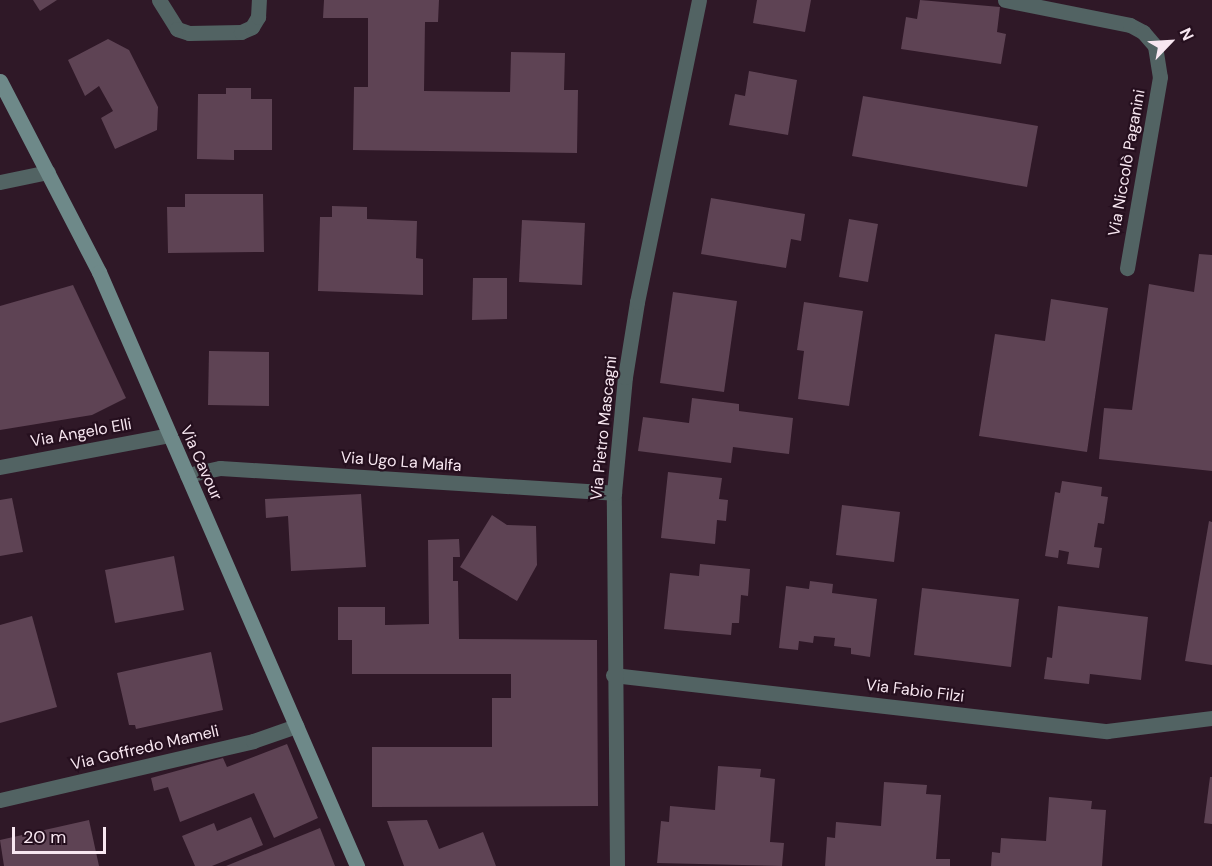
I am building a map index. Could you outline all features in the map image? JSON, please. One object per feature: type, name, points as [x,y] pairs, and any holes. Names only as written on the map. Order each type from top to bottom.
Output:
[{"type":"street","points":[[159,0],[177,29],[189,33],[241,33],[252,27],[258,17],[259,0]]},
{"type":"street","name":"Via Pietro Mascagni","points":[[617,866],[613,675],[614,493],[625,377],[637,302],[699,0]]},
{"type":"street","name":"Via Niccolò Paganini","points":[[1005,0],[1130,25],[1143,32],[1155,46],[1160,76],[1127,268]]},
{"type":"street","name":"Via Cavour","points":[[0,81],[99,272],[357,866]]},
{"type":"street","points":[[0,182],[48,172]]},
{"type":"street","name":"Via Angelo Elli","points":[[0,467],[169,435]]},
{"type":"street","name":"Via Ugo La Malfa","points":[[187,475],[220,468],[614,493]]},
{"type":"street","name":"Via Fabio Filzi","points":[[613,675],[1107,731],[1212,718]]},
{"type":"street","name":"Via Goffredo Mameli","points":[[0,800],[253,741],[296,726]]},
{"type":"building","points":[[33,0],[57,0],[40,11]]},
{"type":"building","points":[[324,0],[439,0],[438,22],[425,22],[424,91],[510,92],[511,52],[565,53],[564,90],[578,90],[577,153],[353,150],[354,87],[368,87],[368,18],[323,18]]},
{"type":"building","points":[[757,0],[811,0],[805,32],[753,23]]},
{"type":"building","points":[[920,0],[1000,7],[997,32],[1006,34],[1001,64],[901,49],[906,17],[917,19]]},
{"type":"building","points":[[108,39],[129,50],[158,107],[157,130],[115,149],[101,118],[113,111],[99,86],[85,96],[68,60]]},
{"type":"building","points":[[749,71],[797,80],[788,135],[729,125],[735,94],[745,96]]},
{"type":"building","points":[[226,88],[251,88],[251,99],[272,99],[272,150],[234,150],[234,160],[197,159],[198,94],[226,94]]},
{"type":"building","points":[[863,96],[1038,126],[1027,187],[852,156]]},
{"type":"building","points":[[185,194],[263,194],[264,252],[168,253],[167,207],[185,207]]},
{"type":"building","points":[[711,198],[805,214],[801,241],[791,239],[786,268],[701,254]]},
{"type":"building","points":[[332,206],[367,207],[367,219],[417,221],[416,258],[423,259],[423,295],[318,291],[320,217],[332,217]]},
{"type":"building","points":[[849,219],[878,224],[868,282],[839,277]]},
{"type":"building","points":[[522,220],[585,223],[582,285],[519,282]]},
{"type":"building","points":[[1199,254],[1212,255],[1212,471],[1099,459],[1104,408],[1132,410],[1149,284],[1194,292]]},
{"type":"building","points":[[473,278],[507,278],[507,319],[472,320]]},
{"type":"building","points":[[73,285],[126,398],[92,415],[0,430],[0,306]]},
{"type":"building","points":[[673,292],[737,301],[724,392],[660,383]]},
{"type":"building","points":[[1051,299],[1108,308],[1087,452],[979,436],[995,334],[1045,341]]},
{"type":"building","points":[[804,302],[863,311],[849,406],[798,399],[804,351],[797,350]]},
{"type":"building","points":[[209,351],[269,352],[269,406],[208,405]]},
{"type":"building","points":[[692,398],[739,404],[739,411],[793,418],[789,454],[733,447],[731,463],[638,451],[643,417],[689,423]]},
{"type":"building","points":[[668,472],[722,478],[719,499],[728,500],[726,521],[717,520],[715,544],[661,538]]},
{"type":"building","points":[[1062,481],[1102,487],[1101,496],[1108,497],[1104,524],[1098,523],[1094,547],[1102,548],[1099,568],[1067,564],[1069,552],[1059,550],[1058,558],[1045,556],[1055,492],[1060,493]]},
{"type":"building","points":[[361,494],[366,567],[291,571],[288,516],[266,518],[265,499]]},
{"type":"building","points":[[12,498],[23,552],[0,556],[0,500]]},
{"type":"building","points":[[842,505],[900,512],[894,562],[836,555]]},
{"type":"building","points":[[492,515],[507,525],[536,526],[537,565],[517,601],[460,567]]},
{"type":"building","points":[[1209,521],[1212,522],[1212,665],[1185,661]]},
{"type":"building","points":[[459,539],[460,557],[453,557],[453,581],[458,581],[459,639],[597,640],[598,806],[372,807],[372,747],[492,747],[492,698],[511,698],[511,674],[352,674],[352,640],[338,640],[338,607],[385,607],[385,625],[429,624],[428,540]]},
{"type":"building","points":[[174,556],[184,610],[115,623],[105,570]]},
{"type":"building","points":[[700,564],[750,569],[748,596],[741,595],[739,623],[732,623],[731,635],[664,629],[670,573],[699,576]]},
{"type":"building","points":[[810,581],[833,584],[832,593],[877,599],[870,657],[851,654],[851,648],[834,646],[835,638],[814,636],[813,643],[799,641],[798,650],[779,648],[786,586],[809,589]]},
{"type":"building","points":[[922,588],[1019,599],[1011,667],[914,655]]},
{"type":"building","points":[[1058,606],[1148,617],[1141,680],[1090,674],[1089,684],[1044,679],[1047,657],[1052,658]]},
{"type":"building","points":[[32,616],[57,707],[0,723],[0,625]]},
{"type":"building","points":[[211,652],[223,710],[136,729],[135,725],[129,725],[117,673]]},
{"type":"building","points":[[287,744],[318,818],[274,838],[254,793],[180,822],[168,787],[154,791],[151,778],[223,758],[227,767]]},
{"type":"building","points":[[718,766],[761,769],[760,777],[775,779],[770,842],[784,843],[782,866],[657,863],[661,821],[669,822],[670,806],[715,810]]},
{"type":"building","points":[[1210,777],[1212,777],[1212,824],[1204,823]]},
{"type":"building","points":[[884,782],[927,785],[926,794],[941,795],[936,859],[950,859],[950,866],[825,866],[827,837],[835,838],[836,822],[881,826]]},
{"type":"building","points":[[1049,797],[1092,801],[1091,809],[1106,810],[1102,866],[991,866],[992,852],[1000,853],[1001,838],[1046,841]]},
{"type":"building","points":[[251,817],[263,845],[212,866],[195,866],[182,836],[214,823],[217,831]]},
{"type":"building","points":[[89,820],[99,866],[4,866],[0,840]]},
{"type":"building","points":[[427,820],[439,849],[483,832],[496,866],[404,866],[387,821]]},
{"type":"building","points":[[320,828],[335,866],[226,866]]}]
